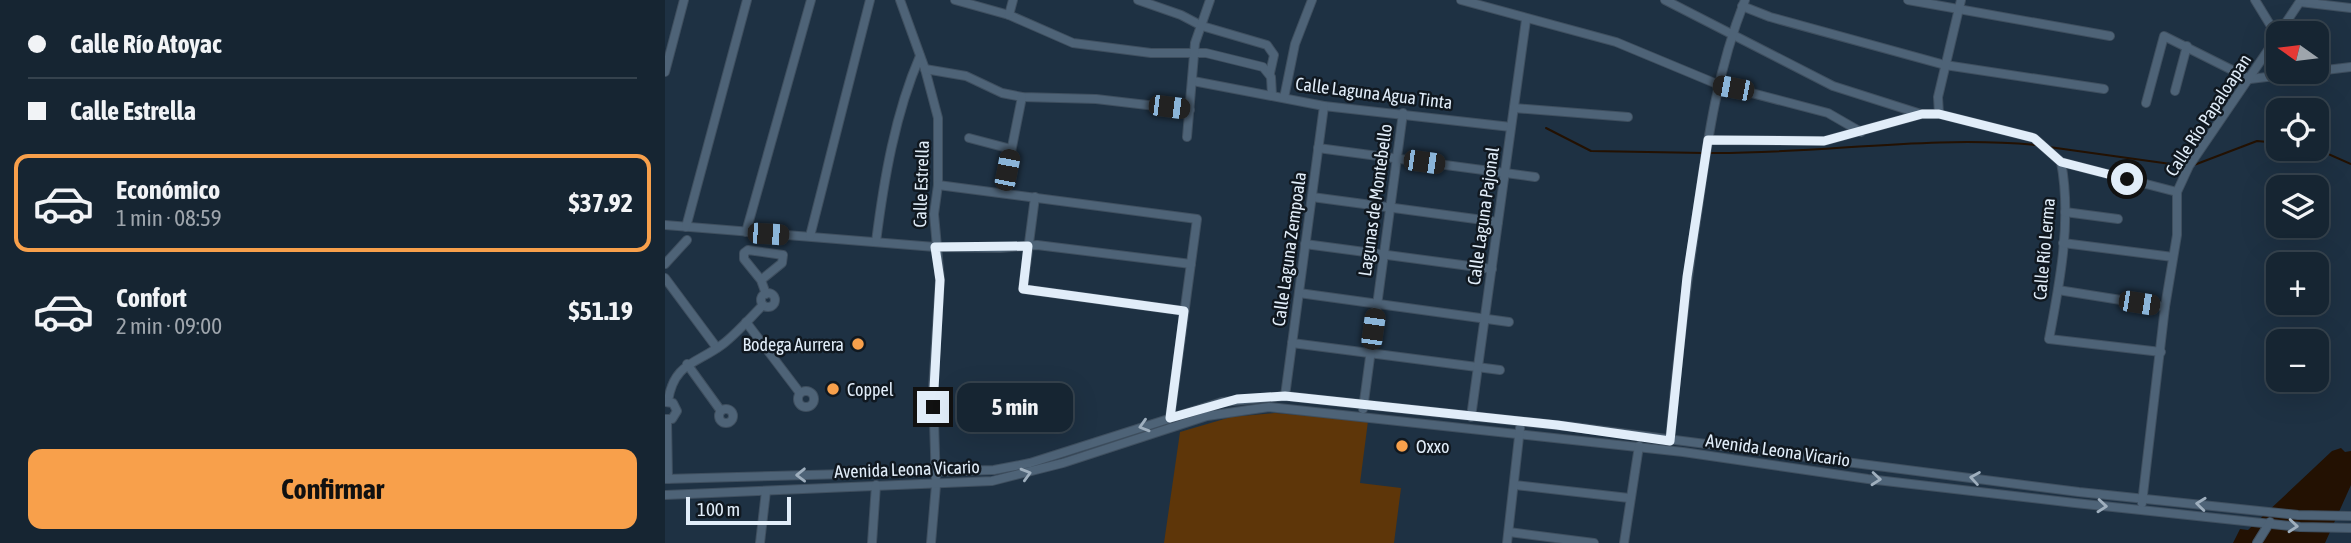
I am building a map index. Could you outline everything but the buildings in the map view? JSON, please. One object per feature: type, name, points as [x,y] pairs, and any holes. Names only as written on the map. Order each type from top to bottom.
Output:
[{"type":"street","points":[[665,72],[684,0]]},
{"type":"street","points":[[686,227],[747,0]]},
{"type":"street","points":[[747,232],[811,0]]},
{"type":"street","points":[[810,236],[870,0]]},
{"type":"street","name":"Calle Estrella","points":[[900,0],[925,69],[938,118],[938,185],[934,214],[940,280],[933,388],[936,485],[931,543]]},
{"type":"street","points":[[954,0],[1009,15],[1073,43],[1151,53],[1194,52],[1262,67],[1270,74]]},
{"type":"street","points":[[1009,15],[1013,0]]},
{"type":"street","points":[[1138,0],[1202,26],[1267,45],[1274,55],[1270,74],[1272,94]]},
{"type":"street","points":[[1187,137],[1194,52],[1210,0]]},
{"type":"street","points":[[1285,97],[1295,44],[1312,0]]},
{"type":"street","points":[[1461,0],[1616,42],[1717,84],[1828,113],[1861,132]]},
{"type":"street","points":[[1667,0],[1833,86],[1922,114]]},
{"type":"street","points":[[1907,0],[2110,36]]},
{"type":"street","points":[[1939,114],[1938,97],[1961,0]]},
{"type":"street","points":[[2255,0],[2269,21]]},
{"type":"street","points":[[2301,1],[2351,8]]},
{"type":"street","name":"Calle Río Papaloapan","points":[[2287,21],[2301,1]]},
{"type":"street","points":[[1670,441],[1687,277],[1717,84],[1731,34],[1744,3],[1770,18],[1945,65],[2104,89]]},
{"type":"street","name":"Calle Laguna Pajonal","points":[[1471,417],[1527,20]]},
{"type":"street","points":[[2146,103],[2164,36],[2250,79],[2351,67]]},
{"type":"street","points":[[2175,91],[2187,46]]},
{"type":"street","name":"Calle Río Papaloapan","points":[[2141,509],[2165,307],[2177,234],[2177,192],[2189,166],[2266,54]]},
{"type":"street","points":[[876,242],[894,138],[908,84],[920,56]]},
{"type":"street","points":[[925,69],[966,76],[1002,93],[1022,97],[1096,99],[1190,110]]},
{"type":"street","name":"Calle Laguna Agua Tinta","points":[[1193,81],[1324,106],[1511,127]]},
{"type":"street","points":[[1003,192],[1022,97]]},
{"type":"street","name":"Calle Laguna Zempoala","points":[[1285,396],[1324,106]]},
{"type":"street","points":[[1514,108],[1628,117]]},
{"type":"street","name":"Lagunas de Montebello","points":[[1362,415],[1403,113]]},
{"type":"street","points":[[1708,140],[1824,141],[1922,114],[1939,114],[2034,138],[2061,162],[2177,192]]},
{"type":"street","points":[[969,138],[1011,149]]},
{"type":"street","points":[[1318,148],[1535,177]]},
{"type":"street","name":"Calle Río Lerma","points":[[2061,162],[2066,187],[2063,243],[2049,340],[2161,352]]},
{"type":"street","points":[[938,185],[1197,219],[1170,418]]},
{"type":"street","points":[[1035,197],[1023,289],[1184,311]]},
{"type":"street","points":[[1312,197],[1498,222]]},
{"type":"street","points":[[2065,212],[2118,219]]},
{"type":"street","points":[[665,225],[935,247],[1037,245],[1191,264]]},
{"type":"street","points":[[665,264],[687,240]]},
{"type":"street","points":[[2063,243],[2173,257]]},
{"type":"street","points":[[1305,244],[1492,269]]},
{"type":"street","points":[[667,479],[666,422],[672,419],[677,411],[673,403],[666,402],[667,390],[687,364],[717,348],[763,305],[761,299],[766,294],[761,280],[744,258],[744,253],[748,250],[783,255],[782,263],[761,280]]},
{"type":"street","points":[[665,278],[717,348]]},
{"type":"street","points":[[2058,290],[2165,307]]},
{"type":"street","points":[[1299,293],[1509,322]]},
{"type":"street","points":[[746,322],[800,393]]},
{"type":"street","points":[[1292,342],[1500,370]]},
{"type":"street","points":[[687,364],[721,411]]},
{"type":"street","name":"Avenida Leona Vicario","points":[[667,479],[936,472],[1012,467],[1237,399],[1285,396],[1521,421],[2276,513],[2351,516]]},
{"type":"street","name":"Avenida Leona Vicario","points":[[665,495],[876,485],[936,485],[1014,477],[1206,416],[1247,408],[1284,407],[1639,446],[1868,479],[2269,524],[2351,528]]},
{"type":"street","points":[[1507,543],[1521,421]]},
{"type":"street","points":[[1624,543],[1639,446]]},
{"type":"street","points":[[872,543],[876,485]]},
{"type":"street","points":[[1515,485],[1629,498]]},
{"type":"street","points":[[760,543],[766,491]]},
{"type":"street","points":[[2257,543],[2276,513]]},
{"type":"street","points":[[1509,532],[1594,543]]},
{"type":"shaded area","points":[[1275,413],[1368,421],[1360,483],[1401,488],[1394,543],[1164,543],[1180,432],[1231,417]]},
{"type":"shaded area","points":[[2341,448],[2345,452],[2351,451],[2351,485],[2325,543],[2233,543],[2240,529],[2248,530],[2332,451]]},
{"type":"waterway","points":[[1546,128],[1591,151],[1704,153]]},
{"type":"waterway","points":[[2194,165],[2257,141],[2266,142]]},
{"type":"waterway","points":[[1710,153],[1914,143],[2036,145]]},
{"type":"waterway","points":[[2049,147],[2185,166]]},
{"type":"waterway","points":[[2329,154],[2351,164]]},
{"type":"place","name":"Bodega Aurrera","points":[[858,344]]},
{"type":"place","name":"Coppel","points":[[833,389]]},
{"type":"place","name":"Oxxo","points":[[1402,446]]},
{"type":"route","points":[[933,407],[940,280],[935,247],[1028,246],[1023,289],[1184,311],[1170,418],[1237,399],[1285,396],[1557,425],[1670,441],[1687,277],[1708,140],[1743,138],[1824,141],[1922,114],[1939,114],[2034,138],[2061,162],[2127,179]]}]
